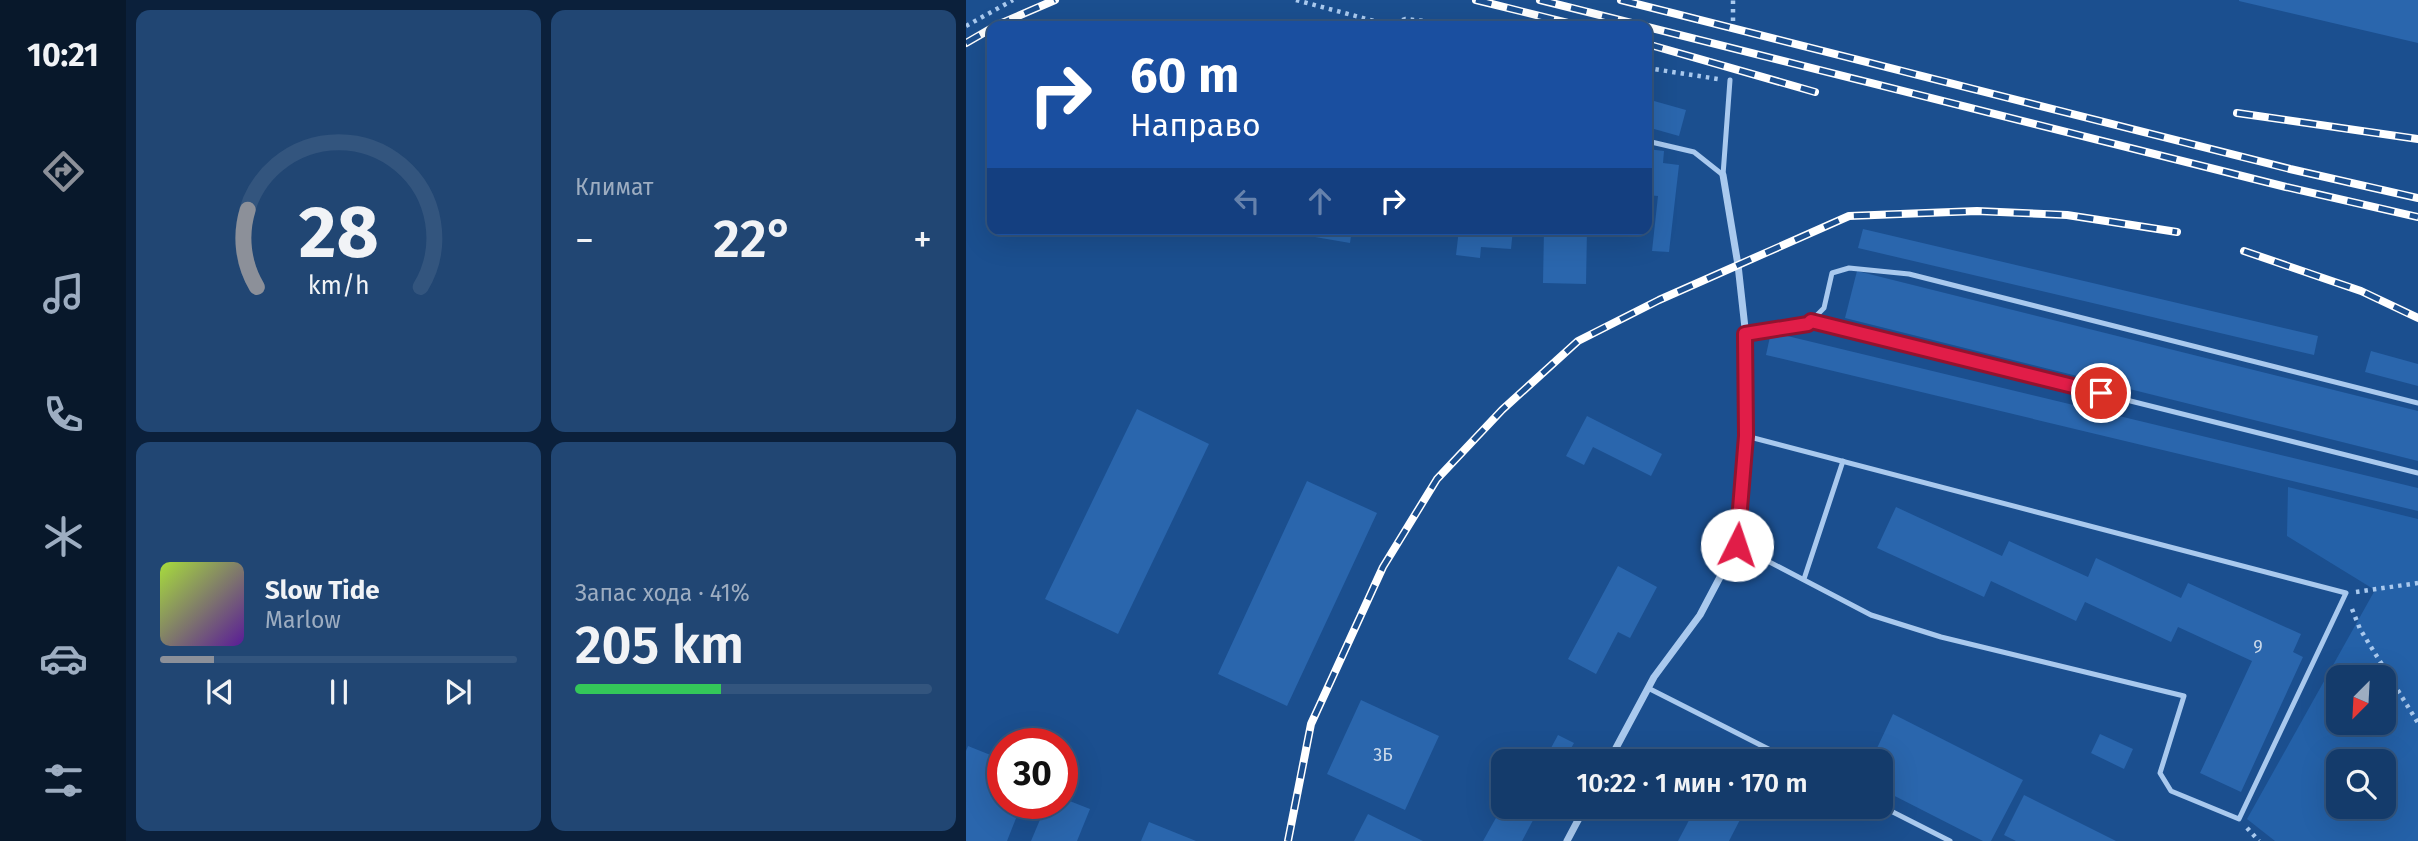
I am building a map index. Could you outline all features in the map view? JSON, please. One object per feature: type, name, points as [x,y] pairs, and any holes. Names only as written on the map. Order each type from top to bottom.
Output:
[{"type":"street","points":[[1615,749],[1648,688],[1700,615],[1737,545],[1746,436],[1745,334],[1738,265],[1723,175]]},
{"type":"street","points":[[1567,841],[1579,819]]},
{"type":"lane","points":[[1723,175],[1730,80]]},
{"type":"lane","points":[[1652,142],[1694,152],[1723,175]]},
{"type":"lane","points":[[1745,334],[1808,324],[1824,307],[1832,273],[1849,268],[1909,274],[2418,403]]},
{"type":"lane","points":[[1811,321],[2418,473]]},
{"type":"lane","points":[[1737,545],[1871,615],[1941,637],[2184,696],[2160,773],[2171,791],[2239,819],[2346,593],[1746,436]]},
{"type":"lane","points":[[1804,579],[1843,461]]},
{"type":"lane","points":[[1648,688],[1768,749]]},
{"type":"lane","points":[[1893,812],[1950,841]]},
{"type":"path","points":[[966,26],[1013,0]]},
{"type":"path","points":[[1296,0],[1374,21]]},
{"type":"path","points":[[1733,0],[1733,21]]},
{"type":"path","points":[[1400,21],[1425,21]]},
{"type":"path","points":[[1652,69],[1730,80]]},
{"type":"path","points":[[2418,583],[2346,593],[2360,629],[2418,723]]},
{"type":"shaded area","points":[[2288,487],[2418,519],[2418,841],[2275,841],[2247,819],[2326,678],[2326,735],[2396,735],[2396,665],[2333,665],[2375,590],[2287,536]]},
{"type":"building","points":[[2418,0],[2418,43],[2239,1]]},
{"type":"building","points":[[1652,100],[1686,110],[1679,136],[1652,128]]},
{"type":"building","points":[[1652,150],[1664,151],[1663,163],[1679,165],[1669,252],[1652,251],[1658,196],[1652,195]]},
{"type":"building","points":[[1863,229],[2318,336],[2314,355],[1858,248]]},
{"type":"building","points":[[1303,235],[1351,235],[1350,243]]},
{"type":"building","points":[[1458,235],[1512,235],[1511,249],[1481,247],[1480,258],[1456,255]]},
{"type":"building","points":[[1544,235],[1587,235],[1586,284],[1543,283]]},
{"type":"building","points":[[1857,271],[2418,411],[2418,461],[1845,318]]},
{"type":"building","points":[[1771,332],[2418,488],[2418,511],[1766,355]]},
{"type":"building","points":[[2371,351],[2418,364],[2418,386],[2365,372]]},
{"type":"building","points":[[1137,409],[1209,444],[1118,634],[1045,599]]},
{"type":"building","points":[[1587,416],[1662,454],[1651,476],[1593,447],[1584,465],[1566,456]]},
{"type":"building","points":[[1307,481],[1377,513],[1287,706],[1218,674]]},
{"type":"building","points":[[1896,507],[2002,556],[2009,541],[2088,577],[2096,558],[2181,598],[2188,583],[2301,634],[2293,652],[2303,657],[2241,792],[2200,773],[2252,661],[2178,627],[2171,642],[2085,602],[2076,621],[1991,581],[1984,597],[1877,548]]},
{"type":"building","points":[[1618,566],[1657,587],[1630,638],[1618,632],[1596,674],[1568,659]]},
{"type":"building","points":[[1361,700],[1439,736],[1405,810],[1327,774]]},
{"type":"building","points":[[1893,714],[2023,780],[1991,841],[1983,841],[1893,795],[1893,749],[1877,749]]},
{"type":"building","points":[[2100,734],[2133,749],[2124,769],[2091,753]]},
{"type":"building","points":[[1558,735],[1574,743],[1571,749],[1550,749]]},
{"type":"building","points":[[968,746],[987,754],[987,819],[1016,819],[1007,841],[966,841]]},
{"type":"building","points":[[2024,795],[2116,841],[2016,841],[2004,835]]},
{"type":"building","points":[[1078,804],[1090,809],[1077,841],[1031,841],[1040,819],[1078,819]]},
{"type":"building","points":[[1368,814],[1423,841],[1354,841]]},
{"type":"building","points":[[1495,819],[1534,819],[1522,841],[1483,841]]},
{"type":"building","points":[[1690,819],[1740,819],[1729,841],[1678,841]]},
{"type":"building","points":[[1149,822],[1196,841],[1141,841]]},
{"type":"railway","points":[[1007,21],[1055,0]]},
{"type":"railway","points":[[1476,0],[1560,21]]},
{"type":"railway","points":[[1540,0],[1624,21]]},
{"type":"railway","points":[[1621,0],[2290,169],[2418,198]]},
{"type":"railway","points":[[1652,28],[2286,187],[2418,217]]},
{"type":"railway","points":[[966,43],[987,31]]},
{"type":"railway","points":[[1652,45],[1815,92]]},
{"type":"railway","points":[[2237,113],[2418,139]]},
{"type":"railway","points":[[1288,841],[1311,724],[1383,567],[1437,479],[1502,410],[1578,341],[1659,300],[1849,216],[1977,211],[2067,215],[2177,232]]},
{"type":"railway","points":[[2244,251],[2361,291],[2418,318]]},
{"type":"route","points":[[1737,545],[1746,436],[1745,334],[1808,324],[1811,321],[2101,393]]}]
